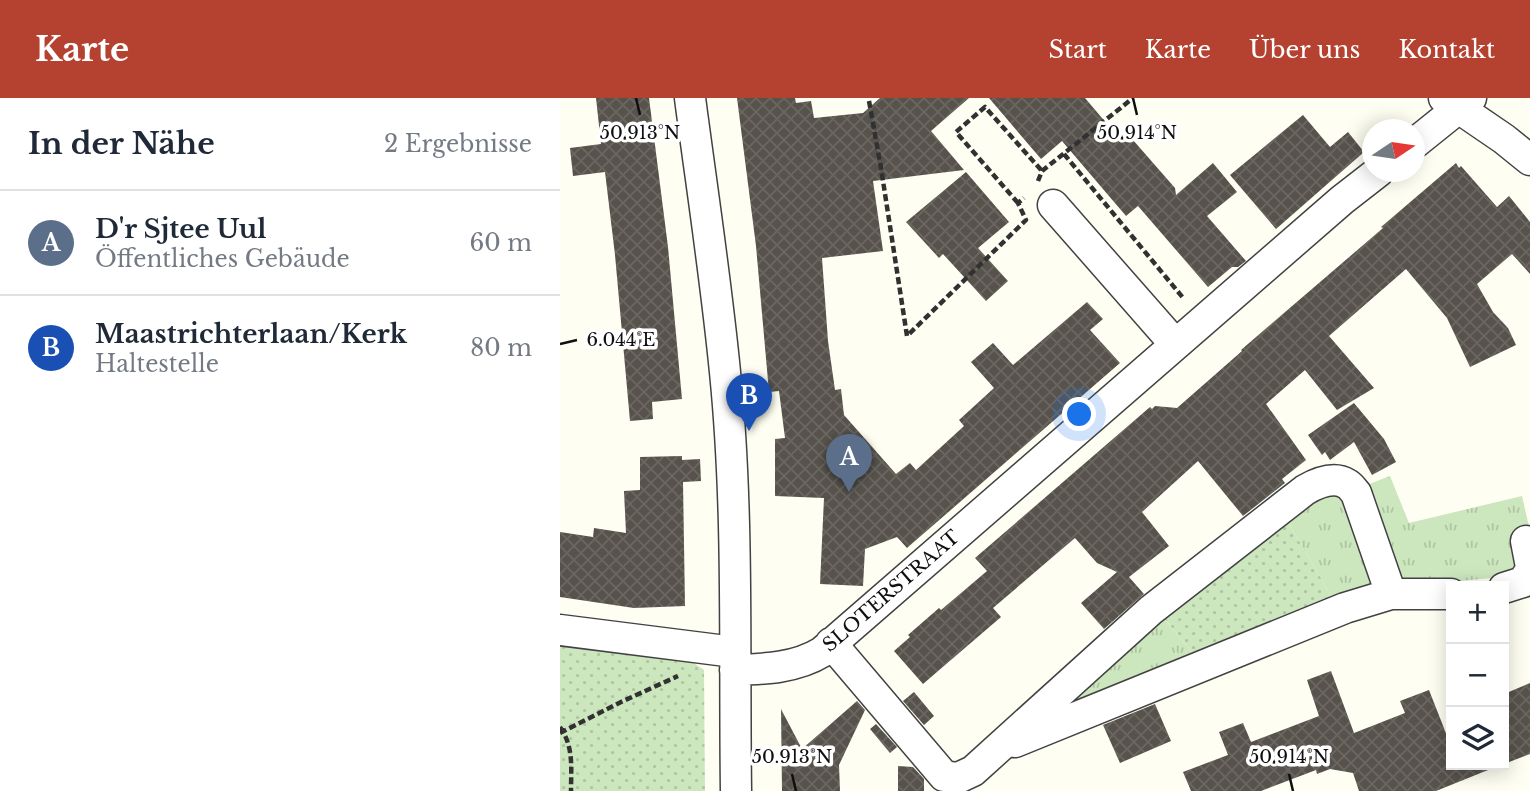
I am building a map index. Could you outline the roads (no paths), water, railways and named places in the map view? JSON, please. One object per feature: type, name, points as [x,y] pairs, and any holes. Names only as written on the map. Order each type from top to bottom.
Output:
[{"type":"street","points":[[690,98],[725,372],[733,508],[736,791]]},
{"type":"street","points":[[1425,133],[1458,101],[1530,160]]},
{"type":"street","name":"SLOTERSTRAAT","points":[[560,630],[686,646],[734,661],[788,666],[810,660],[1365,182]]},
{"type":"street","points":[[1043,198],[1175,344]]},
{"type":"street","points":[[831,643],[944,776],[958,778],[973,771],[1151,610],[1305,490],[1317,484],[1332,480],[1346,483],[1356,493],[1391,594]]},
{"type":"street","points":[[1509,586],[1523,582],[1530,571]]},
{"type":"street","points":[[996,750],[1345,608],[1391,594],[1446,594]]},
{"type":"place","name":"Maastrichterlaan/Kerk","points":[[749,431]]},
{"type":"place","name":"D'r Sjtee Uul","points":[[849,492]]}]
